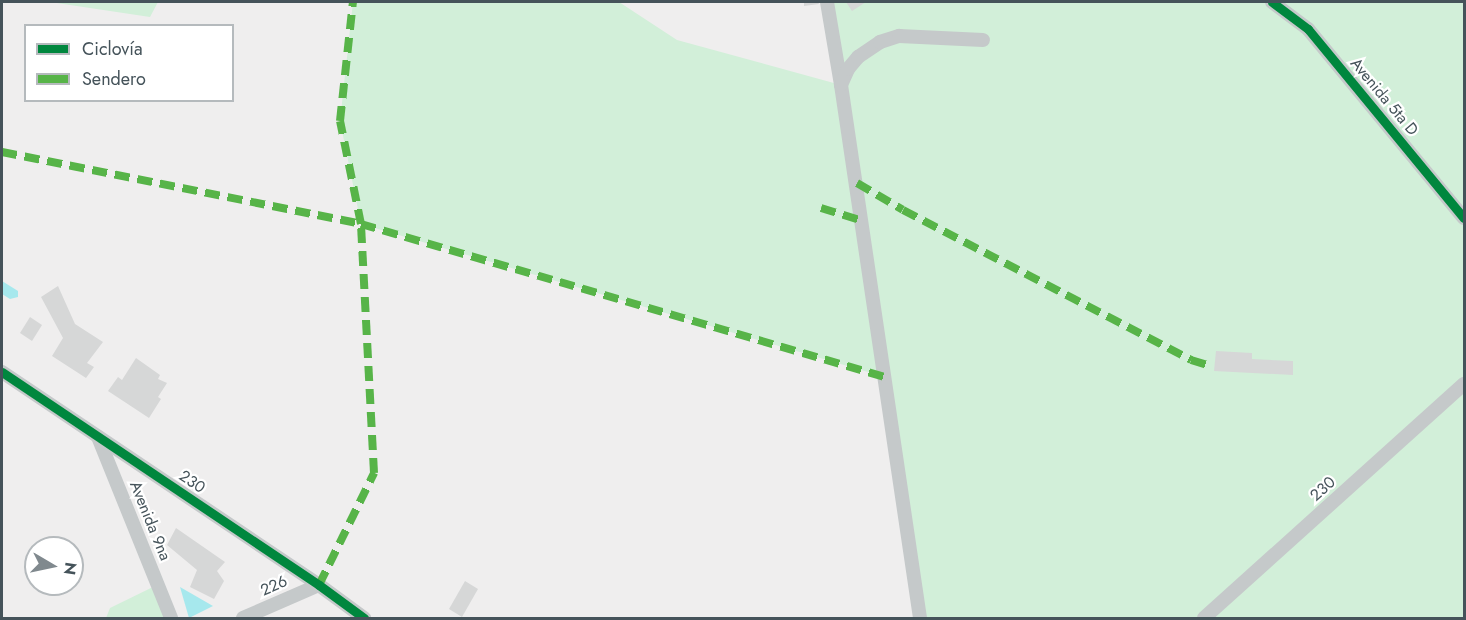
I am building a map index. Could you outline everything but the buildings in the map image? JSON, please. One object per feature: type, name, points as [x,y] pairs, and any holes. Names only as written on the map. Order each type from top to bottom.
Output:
[{"type":"street","points":[[827,2],[842,85],[920,618]]},
{"type":"street","name":"Avenida 5ta D","points":[[1272,2],[1308,29],[1464,218]]},
{"type":"street","points":[[842,85],[848,69],[858,57],[880,42],[899,36],[983,40]]},
{"type":"street","name":"230","points":[[2,372],[319,585],[364,618]]},
{"type":"street","name":"230","points":[[1204,618],[1464,384]]},
{"type":"street","name":"Avenida 9na","points":[[98,437],[171,618]]},
{"type":"street","name":"226","points":[[243,618],[319,585]]},
{"type":"green space","points":[[50,2],[158,2],[150,17]]},
{"type":"green space","points":[[353,2],[619,2],[677,40],[841,85],[827,2],[1464,2],[1464,618],[920,618],[885,377],[361,224],[340,121]]},
{"type":"green space","points":[[157,585],[171,618],[106,618],[110,608]]},
{"type":"water","points":[[2,281],[18,291],[18,297],[10,299],[2,294]]},
{"type":"water","points":[[180,587],[213,606],[189,618]]},
{"type":"marked path","points":[[319,585],[374,473],[361,224],[340,121],[353,2]]},
{"type":"marked path","points":[[2,152],[361,224],[885,377]]},
{"type":"marked path","points":[[857,183],[903,210],[1191,360],[1211,366]]},
{"type":"marked path","points":[[821,208],[863,221]]},
{"type":"cycle path","points":[[1272,2],[1308,29],[1464,218]]},
{"type":"cycle path","points":[[2,372],[319,585],[364,618]]}]
